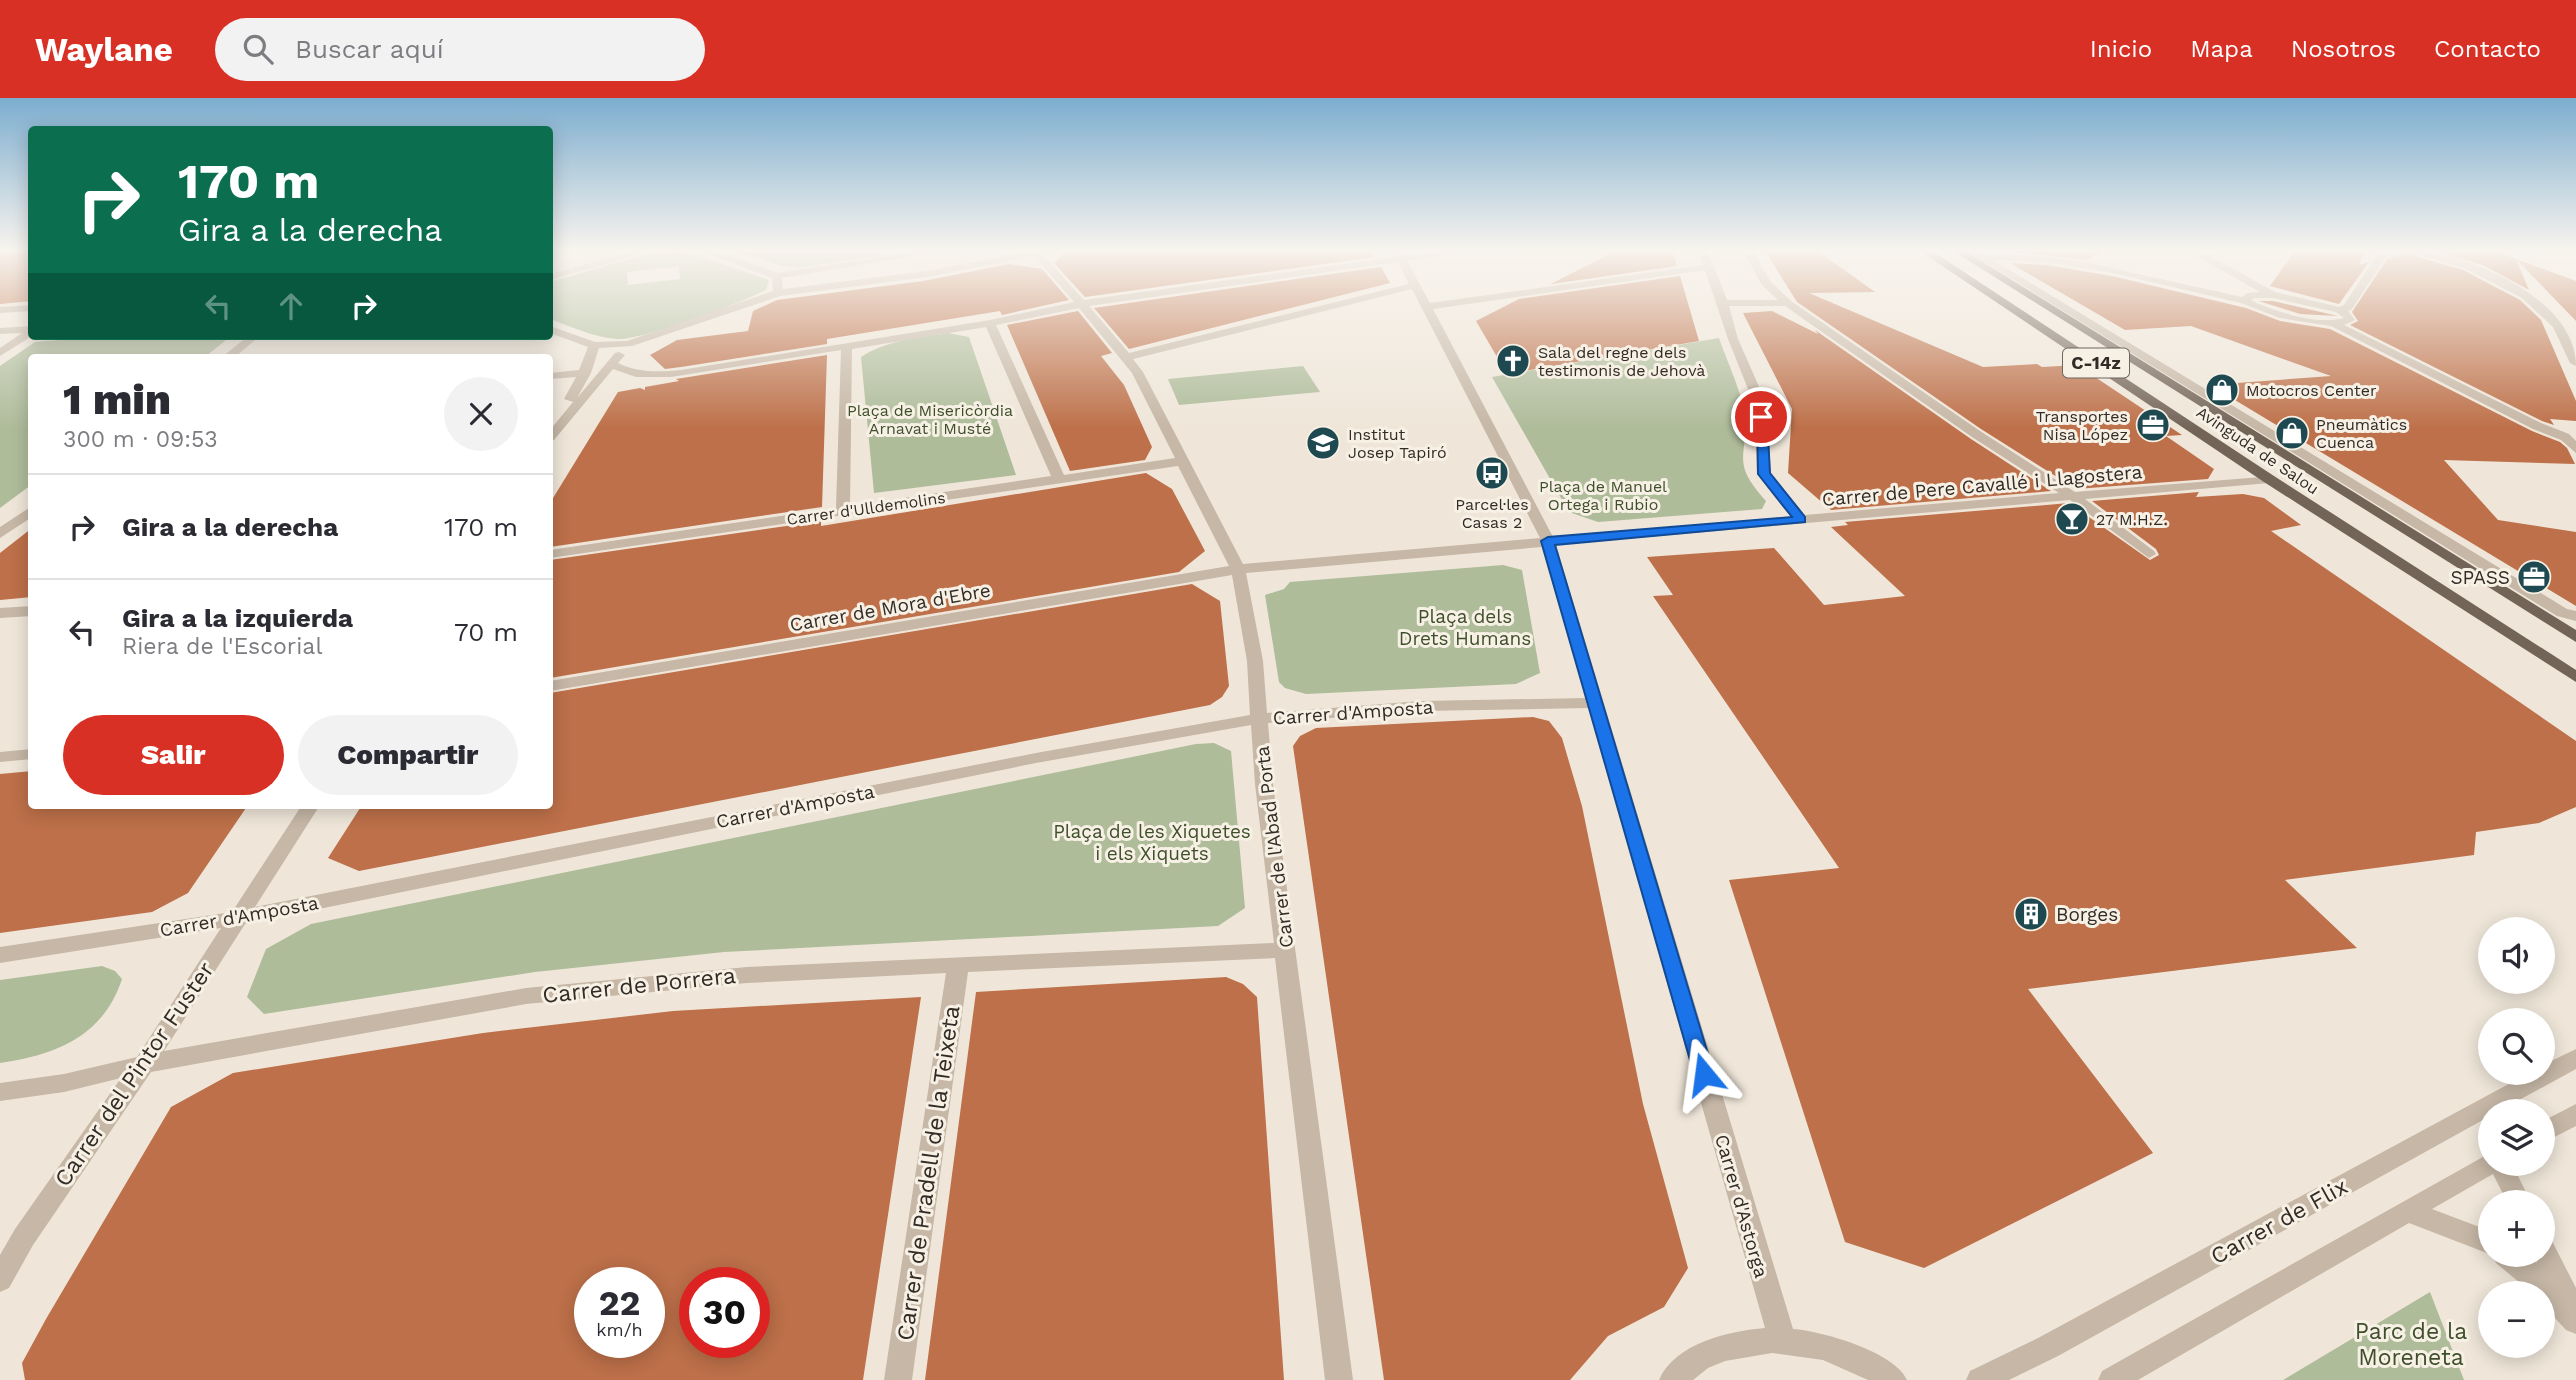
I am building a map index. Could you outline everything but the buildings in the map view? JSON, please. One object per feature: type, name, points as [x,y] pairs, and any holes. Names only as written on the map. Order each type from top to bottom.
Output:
[{"type":"main road","name":"Avinguda de Salou","points":[[2012,309],[2576,677]]},
{"type":"main road","name":"C-14z","points":[[2051,309],[2576,637]]},
{"type":"street","points":[[553,330],[594,345],[628,344],[731,309]]},
{"type":"street","points":[[611,364],[628,373],[652,376],[990,323],[1058,309]]},
{"type":"street","name":"Carrer de l'Abad Porta","points":[[1085,309],[1138,372],[1238,569],[1255,661],[1264,784],[1339,1380]]},
{"type":"street","points":[[1126,357],[1320,309]]},
{"type":"street","name":"Carrer d'Astorga","points":[[1428,309],[1548,541],[1782,1339]]},
{"type":"street","points":[[1725,309],[1733,339],[1754,389],[1761,417],[1764,474],[1801,520]]},
{"type":"street","points":[[1795,309],[2074,497],[2149,554]]},
{"type":"street","name":"Avinguda de Salou","points":[[2064,309],[2471,560],[2562,613],[2576,617]]},
{"type":"street","points":[[2263,309],[2335,325],[2537,426],[2570,436],[2576,449]]},
{"type":"street","points":[[2335,309],[2348,315],[2350,320],[2335,325]]},
{"type":"street","points":[[2543,309],[2559,327],[2576,363]]},
{"type":"street","points":[[990,323],[1059,479]]},
{"type":"street","points":[[0,331],[28,330]]},
{"type":"street","points":[[0,353],[28,333]]},
{"type":"street","points":[[233,354],[250,340]]},
{"type":"street","points":[[560,422],[628,344]]},
{"type":"street","points":[[553,432],[584,373],[594,345]]},
{"type":"street","points":[[843,511],[847,345]]},
{"type":"street","points":[[553,376],[584,373]]},
{"type":"street","name":"Carrer d'Ulldemolins","points":[[553,554],[1183,461]]},
{"type":"street","name":"Carrer de Pere Cavallé i Llagostera","points":[[1238,569],[2269,479]]},
{"type":"street","points":[[0,534],[28,513]]},
{"type":"street","name":"Carrer de Mora d'Ebre","points":[[553,685],[1238,569]]},
{"type":"street","points":[[0,613],[28,611]]},
{"type":"street","name":"Carrer d'Amposta","points":[[0,955],[238,918],[1036,758],[1259,719],[1421,706],[1595,703]]},
{"type":"street","points":[[0,757],[28,754]]},
{"type":"street","name":"Carrer del Pintor Fuster","points":[[0,1266],[24,1237],[144,1064],[308,809]]},
{"type":"street","name":"Carrer de Porrera","points":[[0,1092],[64,1083],[144,1064],[526,996],[747,975],[1286,950]]},
{"type":"street","name":"Carrer de Pradell de la Teixeta","points":[[898,1380],[958,965]]},
{"type":"street","name":"Carrer de Flix","points":[[1980,1380],[2048,1347],[2576,1058]]},
{"type":"street","points":[[2555,1126],[2576,1114]]},
{"type":"street","points":[[2112,1380],[2478,1170]]},
{"type":"street","points":[[2407,1211],[2478,1238]]},
{"type":"street","name":"Carrer del Pintor Fuster","points":[[0,1280],[24,1237]]},
{"type":"street","points":[[2522,1267],[2576,1321]]},
{"type":"street","points":[[2552,1267],[2576,1315]]},
{"type":"street","points":[[1673,1380],[1695,1360],[1724,1347],[1782,1339],[1816,1345],[1849,1356],[1893,1380]]},
{"type":"green space","points":[[553,309],[721,309],[630,338],[617,339],[553,320]]},
{"type":"green space","name":"Plaça de Misericòrdia Arnavat i Musté","points":[[948,333],[969,337],[1016,475],[874,493],[861,357],[892,343]]},
{"type":"green space","name":"Plaça de Manuel Ortega i Rubio","points":[[1719,338],[1744,407],[1744,468],[1766,501],[1762,509],[1598,522],[1569,512],[1492,377]]},
{"type":"green space","points":[[226,340],[209,354],[28,354],[28,487],[0,508],[0,366],[35,342]]},
{"type":"green space","points":[[1303,366],[1320,392],[1179,405],[1168,379]]},
{"type":"green space","name":"Plaça dels Drets Humans","points":[[1503,565],[1522,570],[1540,673],[1516,684],[1306,694],[1285,688],[1279,682],[1265,595],[1284,589],[1290,582]]},
{"type":"green space","name":"Plaça de les Xiquetes i els Xiquets","points":[[1214,743],[1231,751],[1245,908],[1218,926],[724,952],[535,972],[264,1014],[247,997],[266,949],[311,924],[1196,744]]},
{"type":"green space","points":[[102,966],[115,971],[122,979],[114,999],[90,1029],[74,1040],[40,1055],[0,1063],[0,980]]},
{"type":"green space","name":"Parc de la Moreneta","points":[[2430,1292],[2464,1380],[2283,1380]]},
{"type":"place","name":"Sala del regne dels testimonis de Jehovà","points":[[1513,361]]},
{"type":"place","name":"Motocros Center","points":[[2222,390]]},
{"type":"place","name":"Transportes Nisa López","points":[[2153,425]]},
{"type":"place","name":"Pneumàtics Cuenca","points":[[2292,433]]},
{"type":"place","name":"Institut Josep Tapiró","points":[[1323,443]]},
{"type":"place","name":"Parcel·les Casas 2","points":[[1492,473]]},
{"type":"place","name":"27 M.H.Z.","points":[[2072,519]]},
{"type":"place","name":"SPASS","points":[[2534,577]]},
{"type":"place","name":"Borges","points":[[2031,914]]},
{"type":"route","points":[[1704,1074],[1548,541],[1801,520],[1764,474],[1761,417]]}]
